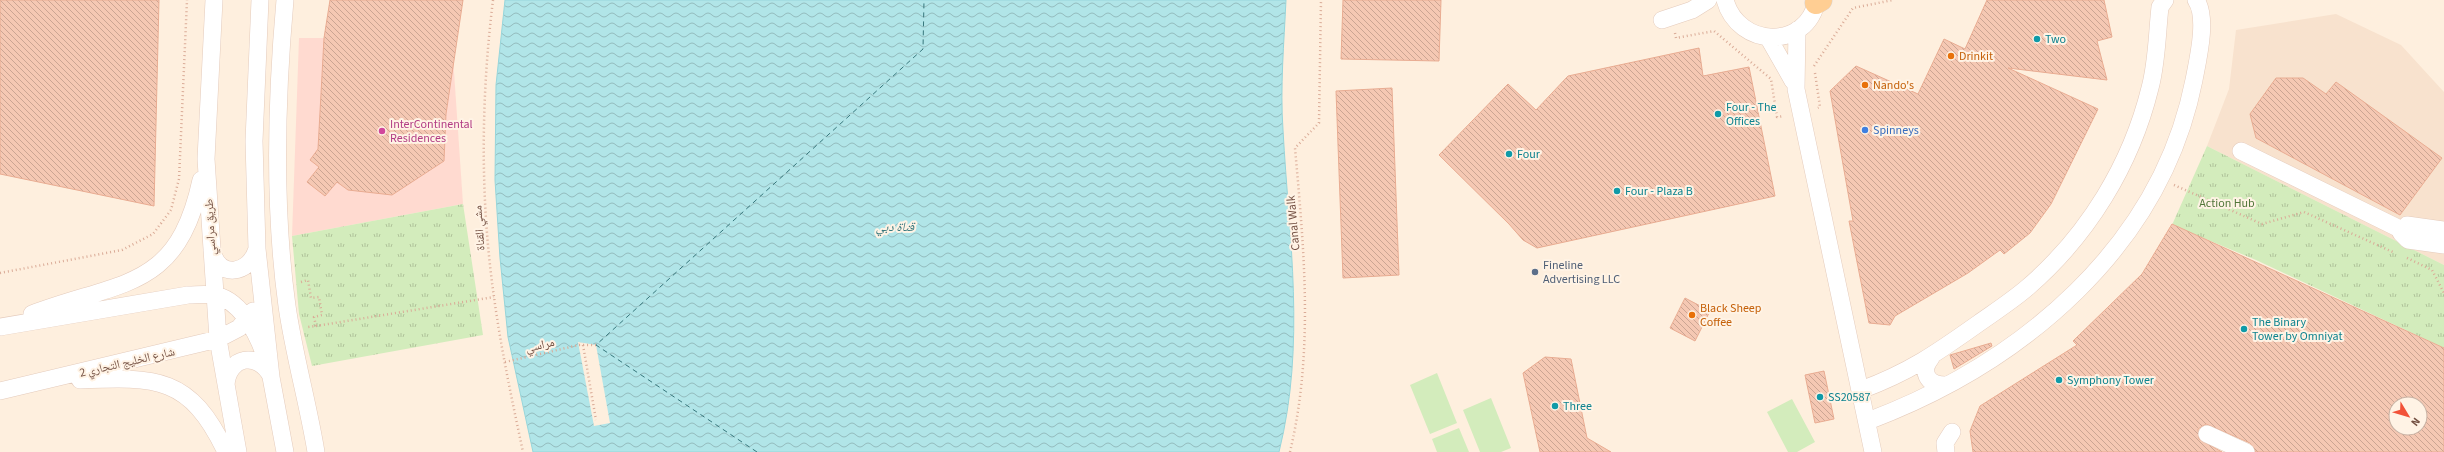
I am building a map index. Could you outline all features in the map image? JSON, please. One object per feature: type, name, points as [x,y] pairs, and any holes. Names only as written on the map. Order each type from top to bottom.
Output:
[{"type":"street","name":"طريق مراسي","points":[[214,0],[206,159],[218,339],[238,452]]},
{"type":"street","points":[[260,0],[254,94],[254,173],[257,249],[271,377],[285,452]]},
{"type":"street","points":[[285,0],[279,88],[279,172],[282,252],[287,306],[316,452]]},
{"type":"street","points":[[1692,10],[1708,0]]},
{"type":"street","points":[[1945,385],[1936,385],[1929,381],[1925,373],[1926,364],[2028,287],[2070,245],[2105,197],[2119,170],[2142,116],[2150,87],[2160,7],[2165,0]]},
{"type":"street","points":[[1868,421],[1920,399],[1991,358],[2060,307],[2090,279],[2128,233],[2161,179],[2176,145],[2189,107],[2197,67],[2202,16],[2200,6],[2196,0]]},
{"type":"street","points":[[1662,20],[1692,10],[1727,6],[1743,29],[1753,34],[1768,38],[1787,35],[1797,30],[1806,23],[1818,1]]},
{"type":"street","points":[[1796,89],[1797,30]]},
{"type":"street","points":[[1768,38],[1784,62],[1796,89],[1862,390],[1873,452]]},
{"type":"street","points":[[2240,150],[2402,230]]},
{"type":"street","points":[[3,327],[50,307],[132,282],[159,263],[178,244],[188,226],[196,207],[206,159]]},
{"type":"street","points":[[254,173],[279,172]]},
{"type":"street","points":[[2402,230],[2410,225],[2444,230]]},
{"type":"street","points":[[2402,230],[2401,233],[2405,239],[2444,246]]},
{"type":"street","points":[[211,247],[213,257],[219,265],[228,270],[239,270],[248,266],[254,259],[257,249]]},
{"type":"street","name":"شارع الخليج التجاري 2","points":[[0,391],[218,339],[229,335],[248,320],[262,288]]},
{"type":"street","points":[[3,327],[188,295],[214,295],[232,305],[248,320],[263,349],[271,377]]},
{"type":"street","points":[[1862,390],[1897,376],[1932,358]]},
{"type":"street","points":[[226,385],[226,376],[231,368],[239,362],[249,360],[259,362],[266,368],[271,377]]},
{"type":"street","points":[[38,382],[127,378],[158,383],[173,388],[197,406],[215,428],[226,452]]},
{"type":"street","points":[[2207,434],[2246,452]]},
{"type":"street","points":[[1946,452],[1945,443],[1956,440]]},
{"type":"path","points":[[0,273],[122,250],[153,234],[171,210],[179,179],[187,0]]},
{"type":"path","name":"مشي القناة","points":[[493,0],[484,127],[487,232],[494,297],[523,452]]},
{"type":"path","name":"Canal Walk","points":[[1290,452],[1299,400],[1306,306],[1305,260],[1296,148],[1319,123],[1321,0]]},
{"type":"path","points":[[2161,179],[2262,224],[2304,212],[2397,254]]},
{"type":"path","points":[[2404,257],[2432,270],[2444,293]]},
{"type":"path","points":[[316,326],[494,297]]},
{"type":"path","points":[[581,345],[596,420]]},
{"type":"path","name":"مراسي","points":[[505,362],[581,345],[596,346]]},
{"type":"shaded area","points":[[2336,14],[2401,45],[2444,92],[2444,265],[2207,146],[2229,89],[2236,30]]},
{"type":"shaded area","name":"InterContinental Residences","points":[[299,38],[324,38],[453,57],[463,204],[292,236]]},
{"type":"green space","name":"Action Hub","points":[[2207,146],[2444,265],[2444,348],[2256,260],[2172,225]]},
{"type":"green space","points":[[463,204],[483,335],[312,366],[299,314],[292,236]]},
{"type":"green space","points":[[1437,373],[1457,423],[1430,434],[1410,385]]},
{"type":"green space","points":[[1491,398],[1511,448],[1501,452],[1480,452],[1463,410]]},
{"type":"green space","points":[[1792,399],[1815,442],[1797,452],[1788,452],[1767,412]]},
{"type":"green space","points":[[1459,428],[1469,452],[1437,452],[1432,439]]},
{"type":"water","name":"قناة دبي","points":[[505,0],[1286,0],[1282,114],[1291,251],[1294,331],[1292,371],[1287,412],[1279,452],[533,452],[508,337],[500,258],[495,180],[496,85]]},
{"type":"pier","points":[[578,342],[596,345],[610,423],[594,426]]},
{"type":"building","points":[[0,0],[159,0],[154,206],[0,174]]},
{"type":"building","name":"InterContinental Residences","points":[[330,0],[463,0],[446,114],[444,161],[392,195],[348,190],[337,182],[325,196],[307,182],[319,167],[310,160],[318,149],[324,38]]},
{"type":"building","points":[[1343,0],[1441,0],[1439,61],[1341,59]]},
{"type":"building","points":[[1987,0],[2104,0],[2112,37],[2097,41],[2107,80],[2008,68],[2098,109],[2051,204],[2030,233],[2004,254],[2000,250],[1968,273],[1895,316],[1890,325],[1869,323],[1849,221],[1853,221],[1830,91],[1856,66],[1918,94],[1944,39],[1965,49]]},
{"type":"building","points":[[1699,48],[1703,76],[1749,67],[1775,196],[1537,248],[1523,240],[1509,224],[1439,155],[1508,84],[1536,110],[1568,76]]},
{"type":"building","points":[[2276,78],[2303,78],[2326,94],[2336,82],[2442,158],[2400,215],[2256,138],[2250,114]]},
{"type":"building","points":[[1392,88],[1399,275],[1343,278],[1336,91]]},
{"type":"building","name":"The Binary Tower by Omniyat","points":[[2172,224],[2444,348],[2444,452],[2256,452],[2250,443],[2206,424],[2198,429],[2199,439],[2222,452],[1973,452],[1970,431],[1980,406],[2077,345],[2073,341],[2142,274]]},
{"type":"building","points":[[1685,298],[1710,311],[1695,341],[1670,328]]},
{"type":"building","points":[[1991,343],[1992,346],[1954,369],[1950,355]]},
{"type":"building","name":"Three","points":[[1545,357],[1571,359],[1587,438],[1611,452],[1540,452],[1523,373]]},
{"type":"building","name":"SS20587","points":[[1824,371],[1834,419],[1815,423],[1805,375]]},
{"type":"ferry route","points":[[757,452],[596,345],[923,49],[924,0]]},
{"type":"place","name":"Two","points":[[2037,39]]},
{"type":"place","name":"Drinkit","points":[[1951,56]]},
{"type":"place","name":"Nando's","points":[[1865,85]]},
{"type":"place","name":"Four - The Offices","points":[[1718,114]]},
{"type":"place","name":"Spinneys","points":[[1865,130]]},
{"type":"place","name":"InterContinental Residences","points":[[382,131]]},
{"type":"place","name":"Four","points":[[1509,154]]},
{"type":"place","name":"Four - Plaza B","points":[[1617,191]]},
{"type":"place","name":"Fineline Advertising LLC","points":[[1535,272]]},
{"type":"place","name":"Black Sheep Coffee","points":[[1692,315]]},
{"type":"place","name":"The Binary Tower by Omniyat","points":[[2244,329]]},
{"type":"place","name":"Symphony Tower","points":[[2059,380]]},
{"type":"place","name":"SS20587","points":[[1820,397]]},
{"type":"place","name":"Three","points":[[1555,406]]}]
